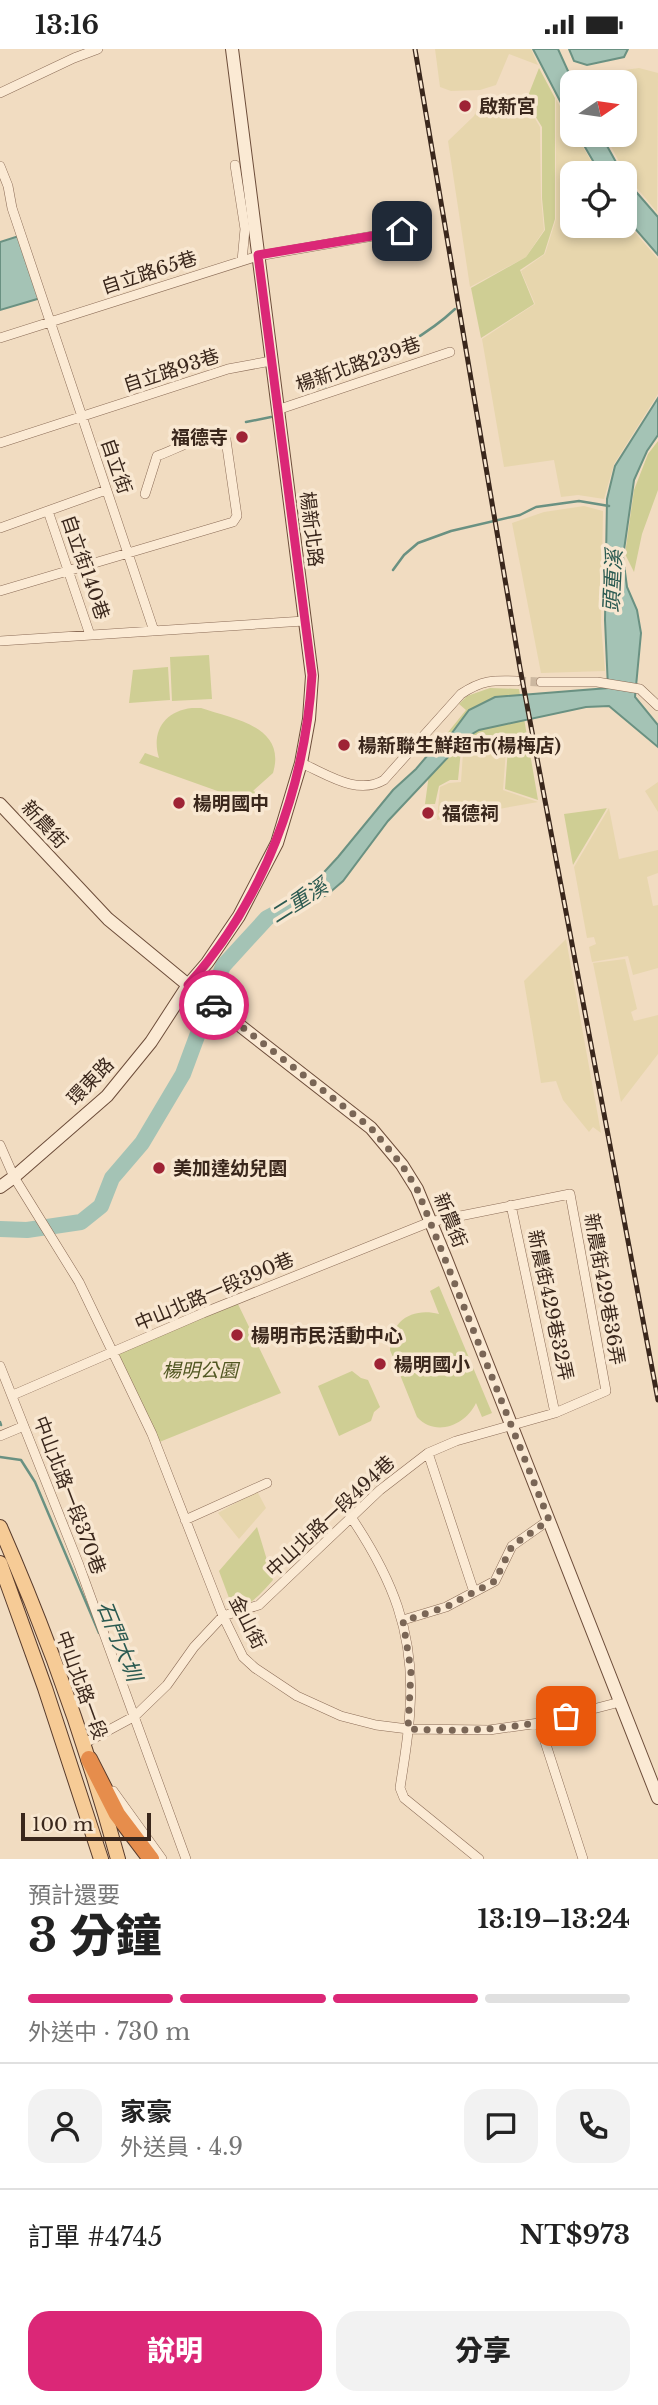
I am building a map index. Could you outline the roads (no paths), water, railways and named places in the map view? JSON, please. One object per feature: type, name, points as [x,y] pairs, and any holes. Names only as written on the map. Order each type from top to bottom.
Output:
[{"type":"highway","points":[[85,1751],[117,1814],[151,1859]]},
{"type":"main road","name":"中山北路一段","points":[[1,1532],[42,1631],[85,1751],[118,1859]]},
{"type":"main road","name":"中山北路一段","points":[[0,1563],[101,1859]]},
{"type":"main road","points":[[27,1636],[42,1631]]},
{"type":"street","points":[[0,93],[98,49]]},
{"type":"street","name":"楊新北路","points":[[188,985],[207,963],[239,916],[276,843],[301,763],[309,719],[312,675],[232,49]]},
{"type":"street","points":[[235,165],[244,229],[242,261]]},
{"type":"street","name":"自立街","points":[[0,166],[154,631]]},
{"type":"street","name":"自立路65巷","points":[[0,338],[258,255],[402,231]]},
{"type":"street","name":"楊新北路239巷","points":[[277,410],[450,352]]},
{"type":"street","name":"自立路93巷","points":[[0,443],[228,369],[271,361]]},
{"type":"street","points":[[0,591],[233,522],[237,516],[226,440],[221,434],[210,433],[157,456],[145,494]]},
{"type":"street","points":[[0,528],[106,490]]},
{"type":"street","name":"自立街140巷","points":[[48,511],[90,635]]},
{"type":"street","points":[[0,641],[304,621]]},
{"type":"street","points":[[301,763],[357,787],[375,785],[384,780],[461,694],[477,684],[517,681]]},
{"type":"street","points":[[541,682],[597,682],[640,689],[658,706]]},
{"type":"street","name":"新農街","points":[[0,804],[108,919],[371,1128],[402,1165],[417,1189],[513,1425],[658,1798]]},
{"type":"street","name":"環東路","points":[[0,1187],[107,1096],[151,1042],[188,985]]},
{"type":"street","points":[[0,1145],[14,1177]]},
{"type":"street","name":"金山街","points":[[14,1177],[79,1282],[152,1434],[223,1616],[243,1657],[297,1696],[341,1716],[376,1725],[408,1729],[489,1730],[539,1723],[620,1702]]},
{"type":"street","name":"中山北路一段390巷","points":[[12,1395],[203,1313],[430,1222],[570,1194]]},
{"type":"street","name":"新農街429巷36弄","points":[[570,1194],[606,1391]]},
{"type":"street","name":"新農街429巷32弄","points":[[511,1205],[555,1412]]},
{"type":"street","name":"中山北路一段370巷","points":[[0,1366],[79,1565],[132,1717],[186,1859]]},
{"type":"street","name":"中山北路一段494巷","points":[[85,1751],[132,1717],[167,1685],[194,1647],[223,1616],[259,1605],[380,1490],[429,1453],[456,1441],[555,1412],[606,1391]]},
{"type":"street","points":[[0,1436],[24,1426]]},
{"type":"street","points":[[429,1453],[474,1592]]},
{"type":"street","points":[[185,1520],[268,1483]]},
{"type":"street","points":[[351,1517],[380,1563],[403,1621],[411,1671],[401,1793],[479,1859]]},
{"type":"street","points":[[403,1621],[446,1607],[495,1581],[512,1546],[549,1520]]},
{"type":"street","points":[[539,1723],[583,1859]]},
{"type":"street","points":[[85,1751],[162,1859]]},
{"type":"water","points":[[533,49],[558,49],[568,70],[560,70],[560,101]]},
{"type":"water","points":[[569,49],[628,49],[624,57],[587,65],[574,61]]},
{"type":"water","points":[[585,147],[608,147],[615,161],[593,161]]},
{"type":"water","points":[[637,193],[658,217],[658,255],[637,231]]},
{"type":"water","points":[[22,235],[44,297],[0,310],[0,242]]},
{"type":"water","name":"頭重溪","points":[[658,398],[658,435],[647,451],[634,480],[623,557],[627,587],[637,610],[641,633],[635,697],[658,725],[658,747],[609,706],[586,707],[479,730],[467,737],[388,821],[343,881],[327,895],[267,918],[315,882],[393,790],[427,756],[443,745],[469,710],[495,697],[608,688],[605,620],[607,499],[615,466]]},
{"type":"waterway","points":[[310,389],[325,387],[393,352],[426,332],[455,309]]},
{"type":"waterway","points":[[246,422],[271,417]]},
{"type":"waterway","points":[[393,570],[404,555],[418,543],[451,531],[520,515],[536,507],[579,501],[609,506]]},
{"type":"waterway","name":"二重溪","points":[[0,1229],[27,1230],[81,1222],[101,1206],[112,1178],[142,1143],[183,1074],[223,966],[267,918],[284,909]]},
{"type":"waterway","name":"石門大圳","points":[[0,1457],[21,1460],[35,1482],[99,1633]]},
{"type":"tunnel","points":[[517,681],[541,682]]},
{"type":"railway","points":[[415,49],[520,668],[658,1400]]},
{"type":"place","name":"啟新宮","points":[[465,106]]},
{"type":"place","name":"福德寺","points":[[242,437]]},
{"type":"place","name":"楊新聯生鮮超市(楊梅店)","points":[[344,745]]},
{"type":"place","name":"楊明國中","points":[[179,803]]},
{"type":"place","name":"福德祠","points":[[428,813]]},
{"type":"place","name":"美加達幼兒園","points":[[159,1168]]},
{"type":"place","name":"楊明市民活動中心","points":[[237,1335]]},
{"type":"place","name":"楊明國小","points":[[380,1364]]},
{"type":"park label","name":"楊明公園","points":[[200,1370]]}]
